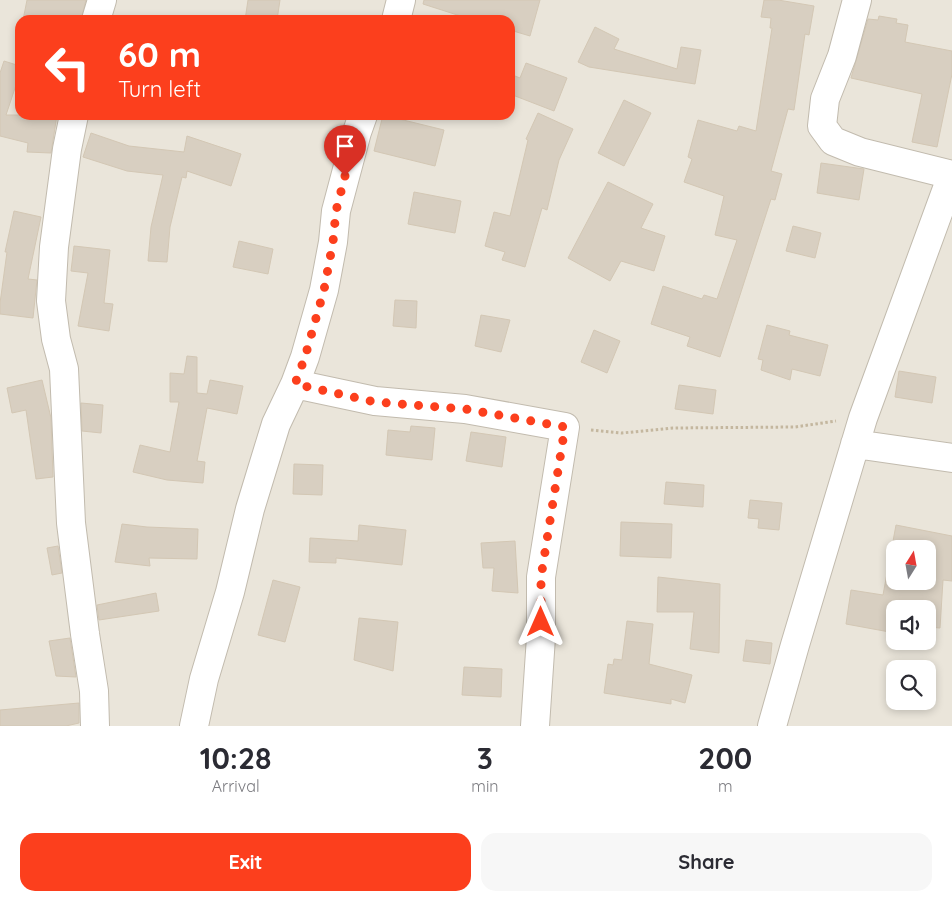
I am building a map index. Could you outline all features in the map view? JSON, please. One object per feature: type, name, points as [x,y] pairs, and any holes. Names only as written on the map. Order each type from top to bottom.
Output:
[{"type":"street","points":[[98,15],[102,0]]},
{"type":"street","points":[[397,15],[401,0]]},
{"type":"street","points":[[772,726],[863,418],[952,175],[860,152],[833,141],[822,126],[825,99],[842,56],[857,0]]},
{"type":"street","points":[[73,120],[54,247],[51,301],[56,339],[64,369],[71,523],[94,691],[95,726]]},
{"type":"street","points":[[194,726],[204,679],[230,592],[250,508],[276,424],[295,384],[305,357],[324,290],[333,242],[336,211],[361,120]]},
{"type":"street","points":[[295,384],[375,402],[465,409],[565,427],[541,577],[541,637],[535,726]]},
{"type":"street","points":[[856,444],[952,458]]},
{"type":"path","points":[[565,427],[622,433],[673,428],[795,427],[863,418]]},
{"type":"shaded area","points":[[0,0],[952,0],[952,726],[0,726]]},
{"type":"building","points":[[27,0],[86,0],[82,15],[24,15]]},
{"type":"building","points":[[248,0],[280,0],[278,15],[246,15]]},
{"type":"building","points":[[424,0],[540,0],[530,36],[515,32],[515,15],[457,15],[423,4]]},
{"type":"building","points":[[764,0],[778,0],[814,6],[809,35],[805,34],[794,110],[788,109],[771,171],[782,174],[775,200],[771,199],[720,357],[687,346],[690,337],[651,324],[663,286],[702,299],[704,295],[717,299],[737,240],[715,235],[724,196],[684,182],[692,159],[688,157],[698,120],[737,131],[739,126],[756,131],[772,28],[770,28],[771,18],[761,17]]},
{"type":"building","points":[[879,16],[897,19],[896,23],[908,25],[905,42],[952,51],[952,74],[937,147],[912,142],[922,94],[851,78],[868,19],[878,20]]},
{"type":"building","points":[[595,27],[619,39],[614,49],[677,69],[681,47],[701,50],[695,84],[589,67],[578,62]]},
{"type":"building","points":[[4,61],[15,64],[15,88],[6,115],[15,115],[15,120],[56,120],[51,153],[27,152],[28,143],[0,136],[0,73]]},
{"type":"building","points":[[526,63],[567,78],[554,111],[515,96],[515,76],[520,78]]},
{"type":"building","points":[[624,100],[651,113],[624,166],[598,153]]},
{"type":"building","points":[[538,113],[573,129],[559,160],[547,210],[542,208],[525,267],[502,260],[505,252],[485,246],[494,212],[510,216],[528,140],[526,139]]},
{"type":"building","points":[[382,120],[403,120],[444,130],[435,166],[374,151]]},
{"type":"building","points":[[91,133],[129,146],[184,152],[187,136],[241,154],[231,186],[187,171],[186,178],[182,177],[170,227],[167,262],[148,261],[151,227],[163,175],[127,171],[83,157]]},
{"type":"building","points":[[821,163],[864,169],[859,200],[817,193]]},
{"type":"building","points":[[608,182],[653,204],[641,228],[665,236],[654,271],[621,261],[610,281],[568,258]]},
{"type":"building","points":[[414,192],[461,201],[455,233],[408,224]]},
{"type":"building","points":[[14,211],[41,217],[28,279],[37,280],[33,318],[0,314],[7,252],[5,252]]},
{"type":"building","points":[[793,226],[821,233],[815,258],[786,251]]},
{"type":"building","points":[[239,241],[273,249],[268,274],[233,267]]},
{"type":"building","points":[[74,246],[110,250],[104,303],[113,304],[109,331],[78,326],[88,273],[71,271]]},
{"type":"building","points":[[395,300],[417,301],[416,328],[393,326]]},
{"type":"building","points":[[481,315],[510,320],[501,352],[475,346]]},
{"type":"building","points":[[767,325],[790,331],[789,335],[828,345],[820,376],[792,369],[790,380],[761,370],[763,360],[758,359]]},
{"type":"building","points":[[594,330],[620,341],[607,373],[581,362]]},
{"type":"building","points":[[187,356],[197,357],[197,393],[207,394],[210,380],[243,386],[237,414],[207,408],[197,461],[205,462],[203,483],[167,480],[133,472],[140,445],[170,452],[179,402],[170,402],[170,373],[184,374]]},
{"type":"building","points":[[899,371],[936,377],[932,403],[895,397]]},
{"type":"building","points":[[42,380],[51,418],[53,477],[36,479],[26,410],[12,413],[7,388]]},
{"type":"building","points":[[679,385],[716,390],[713,414],[675,409]]},
{"type":"building","points":[[81,403],[103,405],[101,433],[82,431]]},
{"type":"building","points":[[411,426],[435,428],[432,460],[386,455],[388,430],[410,432]]},
{"type":"building","points":[[471,432],[506,437],[502,467],[466,461]]},
{"type":"building","points":[[294,464],[323,465],[322,495],[293,494]]},
{"type":"building","points":[[666,482],[704,485],[703,507],[664,504]]},
{"type":"building","points":[[750,500],[782,503],[779,530],[758,528],[759,519],[748,518]]},
{"type":"building","points":[[621,522],[672,524],[671,558],[620,556]]},
{"type":"building","points":[[122,524],[198,529],[197,559],[149,558],[150,566],[115,562]]},
{"type":"building","points":[[359,525],[406,530],[402,565],[336,558],[336,563],[309,562],[310,538],[358,541]]},
{"type":"building","points":[[896,525],[952,536],[952,581],[943,580],[940,628],[936,628],[936,600],[886,600],[886,631],[846,624],[851,590],[883,595],[886,579],[886,590],[936,590],[936,540],[893,540]]},
{"type":"building","points":[[515,541],[518,593],[492,591],[494,568],[483,568],[481,543]]},
{"type":"building","points":[[58,546],[62,573],[52,575],[47,548]]},
{"type":"building","points":[[658,577],[720,584],[719,653],[690,649],[694,612],[657,612]]},
{"type":"building","points":[[273,580],[300,587],[285,642],[258,635]]},
{"type":"building","points":[[156,593],[159,611],[99,620],[97,605]]},
{"type":"building","points":[[359,618],[398,622],[393,671],[354,660]]},
{"type":"building","points":[[627,621],[653,624],[649,664],[692,675],[685,703],[671,699],[671,704],[604,693],[608,664],[613,665],[614,659],[622,660]]},
{"type":"building","points":[[70,638],[76,677],[56,676],[49,641]]},
{"type":"building","points":[[746,640],[772,643],[770,664],[743,661]]},
{"type":"building","points":[[464,667],[502,669],[501,697],[462,695]]},
{"type":"building","points":[[79,703],[79,723],[66,726],[0,726],[0,710]]},
{"type":"route","points":[[345,176],[336,211],[333,242],[324,290],[305,357],[295,384],[375,402],[465,409],[565,427],[541,577],[541,622]]}]
